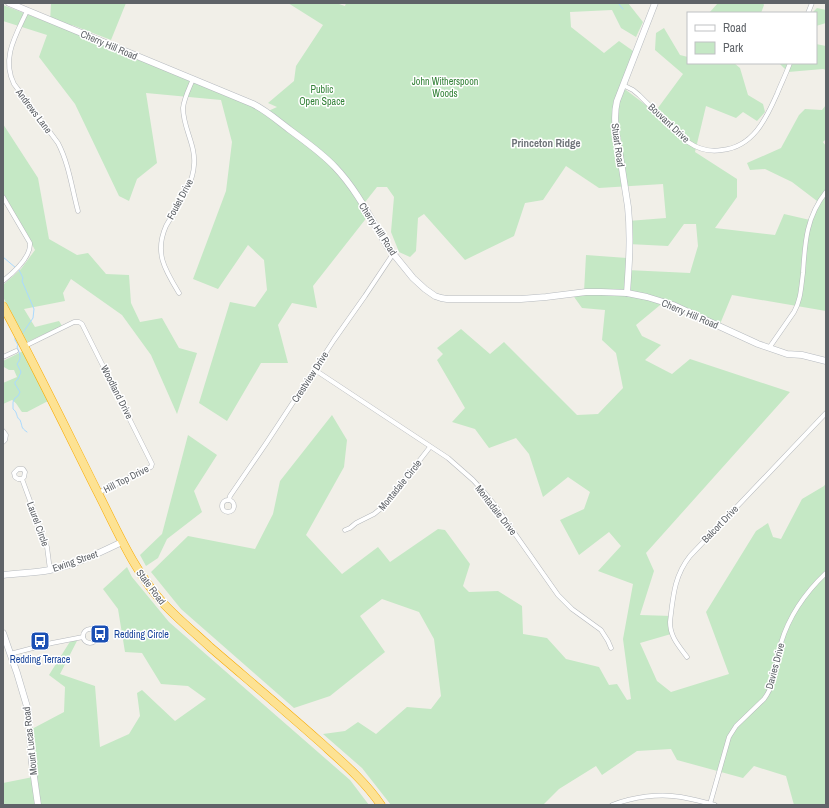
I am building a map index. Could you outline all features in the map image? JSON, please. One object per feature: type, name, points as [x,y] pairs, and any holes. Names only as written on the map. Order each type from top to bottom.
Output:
[{"type":"highway","name":"State Road","points":[[3,306],[25,346],[122,542],[146,583],[176,616],[349,767],[369,788],[381,805]]},
{"type":"street","name":"Cherry Hill Road","points":[[8,3],[265,110],[320,152],[336,168],[350,186],[393,254],[414,278],[435,296],[447,299],[534,298],[586,292],[627,293],[673,305],[769,348],[787,354],[808,356],[826,361]]},
{"type":"street","name":"Stuart Road","points":[[627,293],[629,253],[628,207],[614,117],[617,100],[655,3]]},
{"type":"street","name":"Andrews Lane","points":[[27,10],[10,50],[8,62],[9,73],[14,84],[58,143],[66,163],[78,211]]},
{"type":"street","name":"Bouvant Drive","points":[[623,86],[633,90],[639,95],[681,137],[692,144],[711,150],[726,150],[744,143],[760,127],[769,111],[790,64]]},
{"type":"street","name":"Foulet Drive","points":[[179,292],[166,270],[162,259],[161,239],[166,226],[187,189],[193,172],[193,150],[184,120],[183,107],[192,79]]},
{"type":"street","points":[[769,348],[794,312],[799,301],[807,232],[813,213],[826,192]]},
{"type":"street","points":[[3,197],[30,243],[29,251],[18,268],[3,281]]},
{"type":"street","name":"Crestview Drive","points":[[229,500],[230,496],[334,340],[393,254]]},
{"type":"street","name":"Woodland Drive","points":[[25,346],[74,322],[80,322],[152,464]]},
{"type":"street","points":[[3,357],[16,351]]},
{"type":"street","name":"Montadale Drive","points":[[315,370],[455,464],[484,492],[558,595],[572,609],[601,630],[612,648]]},
{"type":"street","name":"Balcort Drive","points":[[687,657],[673,637],[670,628],[675,585],[682,567],[690,556],[826,413]]},
{"type":"street","points":[[3,431],[6,438],[3,442]]},
{"type":"street","name":"Montadale Circle","points":[[345,530],[380,510],[430,447]]},
{"type":"street","name":"Hill Top Drive","points":[[98,493],[151,467],[152,464]]},
{"type":"street","name":"Laurel Circle","points":[[22,479],[47,547],[50,570]]},
{"type":"street","name":"Ewing Street","points":[[3,575],[50,570],[73,564],[122,542]]},
{"type":"street","name":"Davies Drive","points":[[710,804],[729,737],[736,726],[767,695],[773,683],[781,644],[790,620],[808,591],[826,573]]},
{"type":"street","name":"Mount Lucas Road","points":[[3,633],[18,673],[28,710],[32,763],[38,805]]},
{"type":"street","points":[[10,654],[83,637]]},
{"type":"street","points":[[612,805],[632,799],[656,796],[681,797],[715,805]]},
{"type":"green space","points":[[51,3],[126,3],[111,40],[72,25],[72,30],[266,112],[277,107],[268,103],[294,81],[296,66],[323,25],[288,3],[336,3],[345,6],[346,3],[628,3],[643,22],[636,37],[621,28],[612,10],[570,12],[571,27],[604,53],[619,41],[636,53],[622,87],[655,112],[683,74],[655,50],[656,33],[664,28],[680,55],[687,57],[687,64],[735,64],[740,68],[748,95],[763,104],[765,112],[757,121],[743,112],[736,118],[706,106],[695,152],[737,179],[737,197],[715,228],[775,235],[784,214],[810,220],[817,201],[792,182],[765,169],[750,170],[747,163],[781,148],[799,115],[805,109],[822,110],[826,105],[826,139],[823,142],[826,146],[826,311],[732,295],[720,324],[665,301],[636,325],[642,336],[661,345],[645,360],[672,374],[690,359],[790,392],[646,553],[654,571],[640,615],[672,616],[671,634],[640,643],[657,681],[671,692],[729,674],[706,612],[756,531],[768,523],[773,537],[781,539],[802,499],[824,486],[826,483],[826,805],[794,805],[786,776],[754,766],[743,778],[677,760],[671,749],[637,751],[602,775],[596,766],[559,789],[543,805],[391,805],[362,768],[323,734],[345,731],[358,722],[376,734],[407,707],[431,709],[441,696],[434,639],[419,612],[382,599],[360,616],[385,652],[330,696],[294,708],[181,609],[151,572],[188,536],[255,549],[273,514],[280,481],[332,415],[347,440],[344,467],[306,535],[342,574],[378,547],[390,562],[438,529],[445,530],[470,564],[463,586],[469,592],[498,591],[522,606],[523,634],[547,638],[566,659],[599,667],[609,685],[617,684],[627,700],[631,699],[623,639],[633,584],[598,571],[621,546],[609,532],[579,555],[560,520],[584,509],[590,492],[568,477],[543,497],[529,454],[516,438],[489,448],[475,429],[452,422],[465,408],[437,360],[443,354],[437,348],[461,329],[490,354],[504,342],[577,415],[598,414],[623,388],[616,353],[602,340],[605,310],[582,308],[572,294],[584,292],[586,255],[627,258],[627,270],[690,273],[698,246],[696,224],[684,224],[668,246],[628,244],[628,221],[666,218],[663,184],[599,188],[566,166],[543,200],[525,203],[514,236],[465,260],[424,214],[418,218],[416,251],[410,257],[399,252],[391,232],[394,197],[387,187],[377,187],[362,206],[368,216],[313,286],[317,308],[292,303],[278,325],[288,363],[261,363],[227,421],[199,403],[230,302],[255,307],[267,290],[264,260],[248,245],[218,289],[193,279],[226,191],[232,142],[221,100],[146,93],[157,163],[137,179],[129,201],[119,196],[75,104],[39,57],[47,35],[3,21],[3,5],[50,23]]},
{"type":"green space","points":[[718,3],[763,3],[764,5],[761,12],[710,12]]},
{"type":"green space","points":[[817,8],[826,10],[826,23],[817,26],[817,12],[813,12]]},
{"type":"green space","points":[[817,44],[826,46],[826,70],[788,72],[780,64],[817,64]]},
{"type":"green space","points":[[3,124],[38,178],[49,239],[77,255],[88,253],[106,274],[129,275],[131,303],[140,322],[162,318],[179,348],[197,353],[177,414],[151,355],[122,315],[71,279],[63,293],[65,301],[24,309],[35,327],[59,321],[62,326],[27,342],[3,297],[3,285],[21,269],[35,250],[3,193]]},
{"type":"green space","points":[[23,351],[48,401],[27,412],[22,412],[12,400],[3,404],[3,383],[17,377],[14,370],[9,370],[4,367],[3,361]]},
{"type":"green space","points":[[188,435],[217,455],[194,491],[202,512],[167,539],[158,558],[146,566],[140,555],[162,534]]},
{"type":"green space","points":[[127,567],[132,577],[169,622],[350,780],[369,805],[3,805],[3,783],[33,777],[30,730],[64,712],[65,687],[49,675],[71,640],[78,639],[60,674],[95,686],[100,747],[129,734],[140,716],[137,693],[142,690],[175,721],[206,699],[188,686],[161,684],[142,653],[125,652],[118,609],[103,589]]},
{"type":"waterway","points":[[618,3],[623,9]]},
{"type":"waterway","points":[[3,257],[16,268]]},
{"type":"waterway","points":[[19,270],[34,309],[33,318],[22,334]]},
{"type":"waterway","points":[[15,338],[20,356],[20,360],[17,364],[21,372],[15,382],[20,392],[13,402],[13,409],[20,420],[22,428],[27,432]]},
{"type":"place","name":"Redding Circle","points":[[100,634]]},
{"type":"place","name":"Redding Terrace","points":[[40,641]]},
{"type":"district","name":"Princeton Ridge","points":[[546,143]]},
{"type":"park label","name":"John Witherspoon Woods","points":[[445,86]]},
{"type":"park label","name":"Public Open Space","points":[[322,94]]}]
